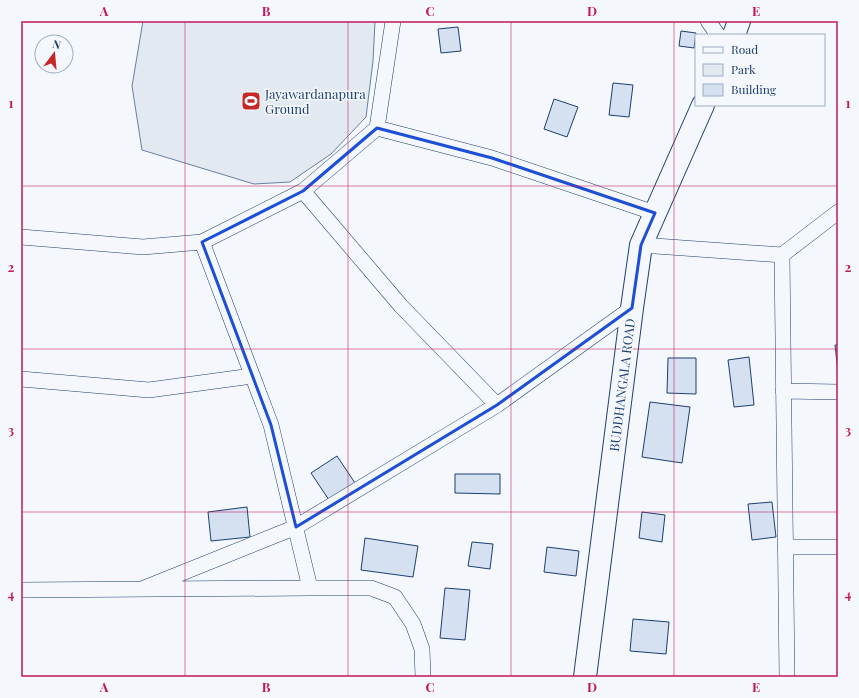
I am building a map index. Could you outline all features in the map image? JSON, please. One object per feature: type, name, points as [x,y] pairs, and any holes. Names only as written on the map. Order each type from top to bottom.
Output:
[{"type":"main road","points":[[734,34],[739,21]]},
{"type":"main road","name":"BUDDHANGALA ROAD","points":[[585,677],[641,245],[703,106]]},
{"type":"street","points":[[21,237],[143,247],[202,242],[303,191],[377,128],[393,21]]},
{"type":"street","points":[[708,21],[717,34]]},
{"type":"street","points":[[377,128],[492,158],[655,213]]},
{"type":"street","points":[[303,191],[401,306],[497,405]]},
{"type":"street","points":[[641,245],[782,255],[838,212]]},
{"type":"street","points":[[202,242],[271,425],[310,588]]},
{"type":"street","points":[[782,255],[787,677]]},
{"type":"street","points":[[142,588],[296,527],[497,405],[632,308]]},
{"type":"street","points":[[21,379],[149,390],[252,376]]},
{"type":"street","points":[[784,391],[838,392]]},
{"type":"street","points":[[785,547],[838,547]]},
{"type":"street","points":[[21,590],[142,588],[371,588],[395,597],[413,624],[422,649],[423,677]]},
{"type":"highlighted area","points":[[377,128],[492,158],[655,213],[641,245],[632,308],[497,405],[296,527],[271,425],[202,242],[303,191]]},
{"type":"green space","name":"Jayawardanapura Ground","points":[[143,21],[375,21],[373,61],[366,117],[331,154],[290,182],[254,184],[142,150],[132,86]]},
{"type":"building","points":[[458,27],[461,51],[441,53],[438,29]]},
{"type":"building","points":[[681,31],[696,33],[694,48],[679,46]]},
{"type":"building","points":[[613,83],[633,85],[629,117],[609,115]]},
{"type":"building","points":[[554,99],[578,107],[567,137],[544,129]]},
{"type":"building","points":[[835,345],[838,345],[838,372]]},
{"type":"building","points":[[749,357],[754,405],[734,407],[728,360]]},
{"type":"building","points":[[668,358],[696,358],[696,394],[667,393]]},
{"type":"building","points":[[650,402],[690,407],[682,463],[642,457]]},
{"type":"building","points":[[337,456],[355,483],[329,500],[311,473]]},
{"type":"building","points":[[455,474],[500,474],[500,494],[455,493]]},
{"type":"building","points":[[772,502],[776,537],[752,540],[748,504]]},
{"type":"building","points":[[247,507],[250,537],[211,541],[208,512]]},
{"type":"building","points":[[642,512],[665,515],[662,542],[639,538]]},
{"type":"building","points":[[365,538],[418,546],[413,577],[361,570]]},
{"type":"building","points":[[472,542],[493,544],[490,569],[468,566]]},
{"type":"building","points":[[547,547],[579,551],[576,576],[544,572]]},
{"type":"building","points":[[445,588],[470,590],[465,640],[440,638]]},
{"type":"building","points":[[633,619],[669,622],[666,654],[630,651]]},
{"type":"place","name":"Jayawardanapura Ground","points":[[251,101]]}]
